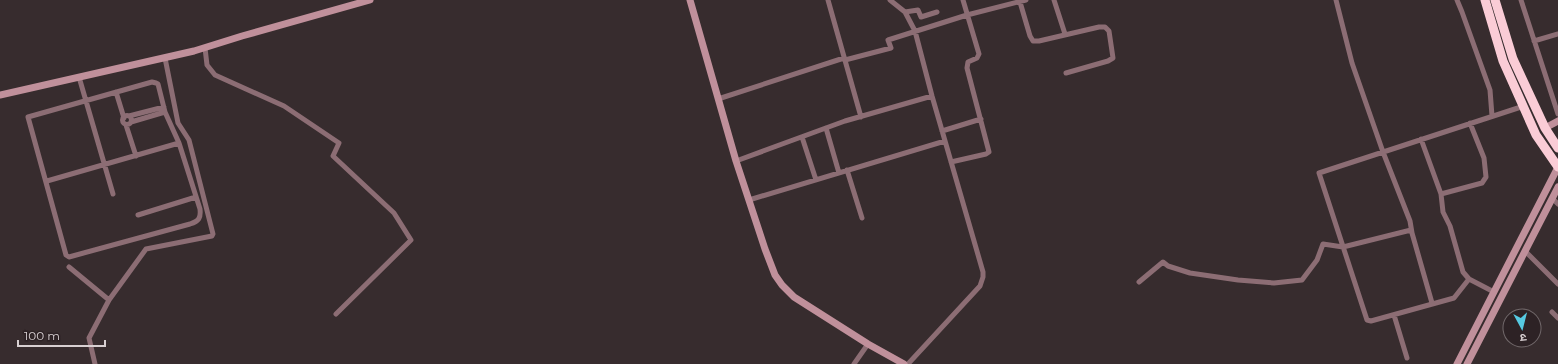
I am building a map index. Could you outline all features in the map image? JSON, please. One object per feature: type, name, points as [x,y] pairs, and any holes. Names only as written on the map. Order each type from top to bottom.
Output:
[{"type":"highway","points":[[1485,0],[1504,61],[1536,135],[1558,167]]},
{"type":"highway","points":[[1495,0],[1513,59],[1545,128],[1558,148]]},
{"type":"street","points":[[0,95],[205,48],[370,0]]},
{"type":"street","points":[[690,0],[748,200],[775,275],[782,285],[799,301],[868,344],[904,364]]},
{"type":"street","points":[[828,0],[861,117]]},
{"type":"street","points":[[890,0],[905,12],[915,31],[932,96],[983,272],[980,286],[908,364]]},
{"type":"street","points":[[951,162],[989,152],[967,68],[968,62],[977,58],[979,54],[963,0]]},
{"type":"street","points":[[718,99],[844,59],[891,48],[888,40],[915,31],[1026,0]]},
{"type":"street","points":[[1054,0],[1065,34]]},
{"type":"street","points":[[1336,0],[1352,62],[1383,152],[1410,221],[1411,230],[1432,303]]},
{"type":"street","points":[[1457,0],[1490,90],[1492,116]]},
{"type":"street","points":[[1521,0],[1558,114]]},
{"type":"street","points":[[1020,2],[1030,36],[1033,41],[1039,41],[1099,26],[1105,26],[1109,31],[1113,58],[1108,61],[1066,73]]},
{"type":"street","points":[[905,12],[918,10],[921,17],[937,12]]},
{"type":"street","points":[[1534,41],[1558,34]]},
{"type":"street","points":[[205,48],[207,65],[215,75],[284,106],[339,143],[333,156],[394,213],[411,240],[336,314]]},
{"type":"street","points":[[95,364],[89,338],[109,300],[146,249],[212,236],[213,234],[189,140],[178,123],[165,58]]},
{"type":"street","points":[[79,77],[113,194]]},
{"type":"street","points":[[152,82],[158,84],[164,109],[180,143],[201,213],[197,222],[69,257],[66,255],[28,117],[116,92],[152,82]]},
{"type":"street","points":[[116,92],[126,117],[132,119],[129,123],[136,156]]},
{"type":"street","points":[[736,161],[826,128],[932,96]]},
{"type":"street","points":[[1469,279],[1454,298],[1371,321],[1367,320],[1319,172],[1524,106]]},
{"type":"street","points":[[164,109],[129,123],[123,122],[126,117],[164,109]]},
{"type":"street","points":[[942,131],[981,119]]},
{"type":"street","points":[[1545,128],[1558,121]]},
{"type":"street","points":[[1441,194],[1482,183],[1486,177],[1484,158],[1470,124]]},
{"type":"street","points":[[826,128],[839,173]]},
{"type":"street","points":[[802,137],[816,180]]},
{"type":"street","points":[[1421,139],[1438,191],[1441,194],[1443,212],[1450,226],[1463,272],[1469,279],[1494,292]]},
{"type":"street","points":[[748,200],[945,141]]},
{"type":"street","points":[[47,182],[180,143]]},
{"type":"street","points":[[1457,364],[1558,167]]},
{"type":"street","points":[[847,170],[862,218]]},
{"type":"street","points":[[1467,364],[1558,187]]},
{"type":"street","points":[[138,215],[196,197]]},
{"type":"street","points":[[1552,198],[1558,204]]},
{"type":"street","points":[[1139,282],[1163,262],[1168,266],[1190,273],[1238,280],[1274,283],[1302,280],[1317,260],[1322,244],[1343,247],[1411,230]]},
{"type":"street","points":[[1525,251],[1558,284]]},
{"type":"street","points":[[69,267],[109,300]]},
{"type":"street","points":[[1552,312],[1558,318]]},
{"type":"street","points":[[1394,315],[1407,358]]},
{"type":"street","points":[[854,364],[868,344]]}]
